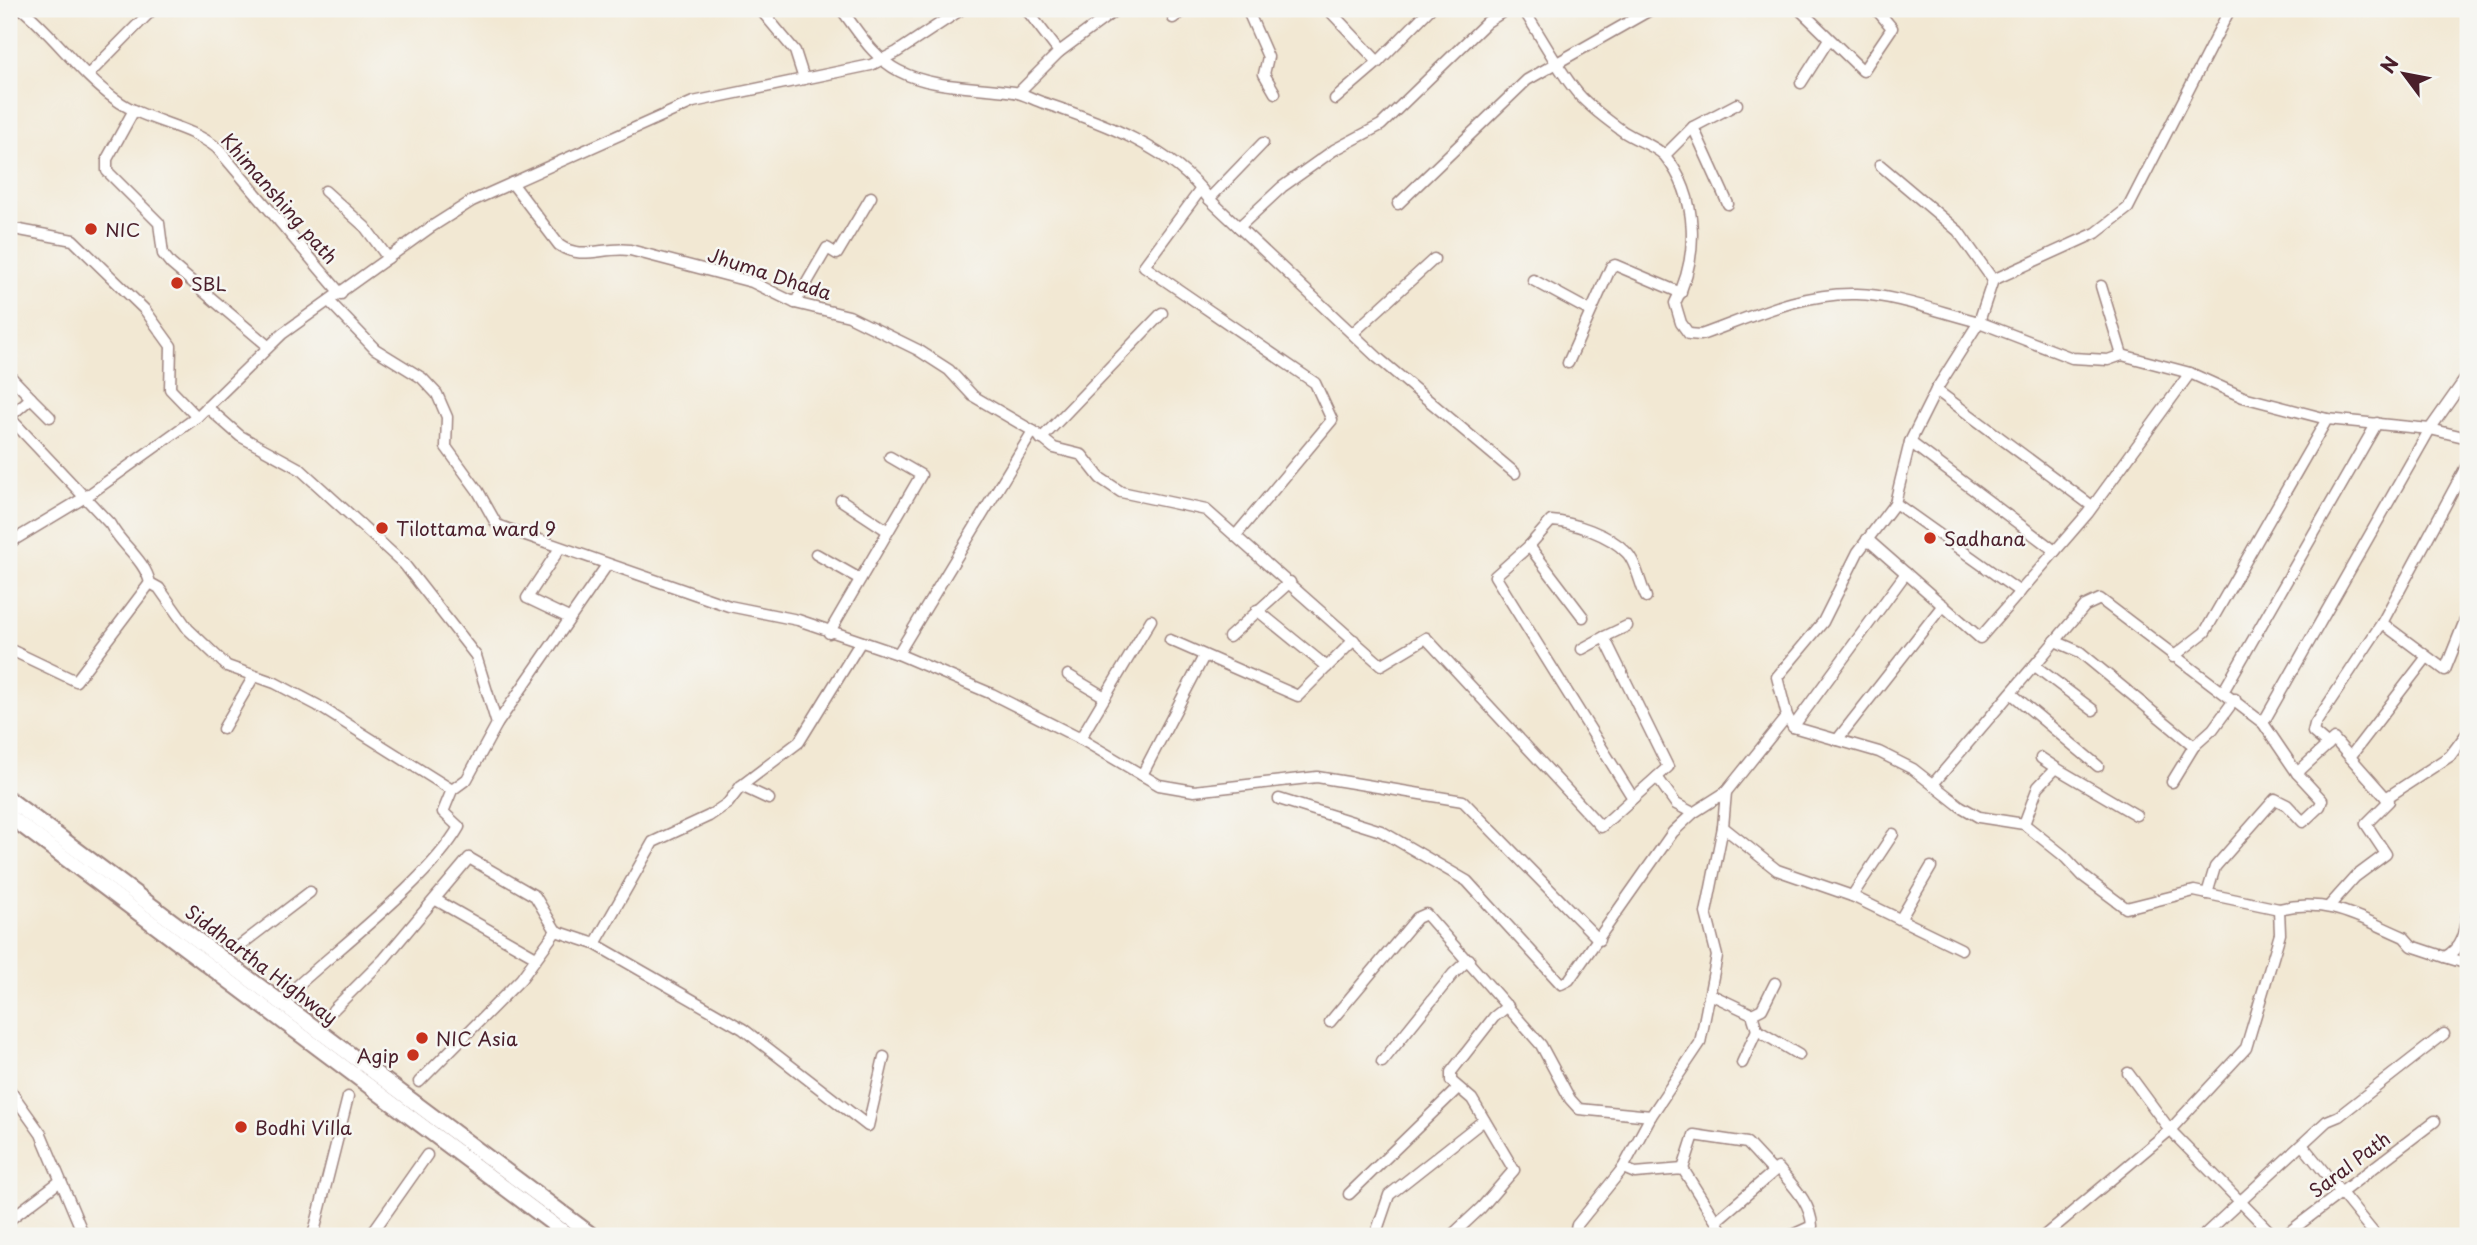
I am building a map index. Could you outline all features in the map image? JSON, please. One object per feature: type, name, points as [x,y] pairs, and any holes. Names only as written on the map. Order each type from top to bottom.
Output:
[{"type":"highway","name":"Siddhartha Highway","points":[[9,799],[593,1236]]},
{"type":"highway","name":"Siddhartha Highway","points":[[9,816],[569,1236]]},
{"type":"street","name":"Khimanshing path","points":[[22,9],[44,26],[116,100],[134,110],[193,133],[217,148],[341,294]]},
{"type":"street","points":[[89,74],[153,9]]},
{"type":"street","points":[[760,9],[795,51],[804,79]]},
{"type":"street","points":[[841,9],[881,61],[917,80],[1018,93],[1121,134],[1163,157],[1354,332],[1378,358],[1515,473]]},
{"type":"street","points":[[9,543],[87,496],[197,417],[268,346],[449,215],[512,183],[693,102],[860,69],[881,61],[962,9]]},
{"type":"street","points":[[1026,9],[1059,52]]},
{"type":"street","points":[[1018,93],[1059,52],[1117,9]]},
{"type":"street","points":[[1173,18],[1185,9]]},
{"type":"street","points":[[1247,9],[1268,57],[1264,74],[1275,93]]},
{"type":"street","points":[[1328,9],[1378,62]]},
{"type":"street","points":[[1335,99],[1378,62],[1430,9]]},
{"type":"street","points":[[1239,228],[1282,187],[1334,150],[1381,125],[1486,22],[1507,9]]},
{"type":"street","points":[[1523,9],[1580,97],[1624,132],[1665,155],[1690,206],[1693,238],[1681,293],[1675,303],[1681,323],[1689,334],[1701,335],[1769,308],[1858,293],[1979,322],[2071,358],[2108,360],[2122,355],[2190,373],[2243,397],[2327,419],[2430,429],[2468,438]]},
{"type":"street","points":[[1398,204],[1527,80],[1652,9]]},
{"type":"street","points":[[1799,9],[1863,71],[1867,70],[1892,28],[1876,9]]},
{"type":"street","points":[[2230,9],[2127,208],[2096,233],[1993,280],[1979,322],[1936,390],[1910,442],[1895,503],[1858,552],[1824,622],[1777,677],[1787,716],[1793,727],[1879,752],[1913,769],[1960,806],[1979,817],[2024,824],[2064,856],[2083,876],[2126,908],[2186,892],[2278,908],[2299,904],[2330,905],[2404,937],[2412,946],[2468,964]]},
{"type":"street","points":[[1801,83],[1829,39]]},
{"type":"street","points":[[1665,155],[1693,127],[1737,104]]},
{"type":"street","points":[[134,110],[107,159],[107,171],[159,223],[163,254],[171,264],[268,346]]},
{"type":"street","points":[[1693,127],[1728,204]]},
{"type":"street","points":[[1209,199],[1263,143]]},
{"type":"street","points":[[1880,165],[1958,231],[1993,280]]},
{"type":"street","name":"Jhuma Dhada","points":[[512,183],[559,245],[568,251],[584,254],[614,247],[752,282],[795,303],[849,316],[918,349],[949,370],[973,396],[1054,448],[1082,455],[1100,478],[1121,492],[1162,503],[1195,505],[1206,510],[1381,665],[1426,638],[1601,827],[1633,798]]},
{"type":"street","points":[[1201,189],[1144,266],[1315,383],[1332,419],[1236,535]]},
{"type":"street","points":[[325,191],[365,227],[388,258]]},
{"type":"street","points":[[795,303],[827,248],[837,254],[872,197]]},
{"type":"street","points":[[9,228],[73,240],[145,310],[171,346],[170,389],[197,417]]},
{"type":"street","points":[[1354,332],[1434,260]]},
{"type":"street","points":[[1568,363],[1609,269],[1615,265],[1681,293]]},
{"type":"street","points":[[1533,280],[1590,311]]},
{"type":"street","points":[[2101,286],[2122,355]]},
{"type":"street","points":[[330,302],[375,349],[422,378],[437,394],[447,417],[446,447],[478,491],[497,525],[729,606],[798,620],[829,633],[898,654],[992,694],[1080,739],[1159,785],[1194,791],[1317,777],[1463,801],[1599,940]]},
{"type":"street","points":[[898,654],[1037,435],[1162,313]]},
{"type":"street","points":[[1867,539],[1980,638],[2092,506],[2190,373]]},
{"type":"street","points":[[2263,723],[2430,429],[2468,374]]},
{"type":"street","points":[[9,376],[50,417]]},
{"type":"street","points":[[1936,390],[2092,506]]},
{"type":"street","points":[[31,398],[9,417],[87,496],[148,572],[150,583],[159,589],[188,629],[212,654],[227,666],[317,705],[452,790]]},
{"type":"street","points":[[207,407],[240,436],[300,469],[404,564],[476,656],[497,724]]},
{"type":"street","points":[[2173,657],[2205,632],[2327,419]]},
{"type":"street","points":[[2223,691],[2376,423]]},
{"type":"street","points":[[1910,442],[2055,551]]},
{"type":"street","points":[[829,633],[921,475],[891,457]]},
{"type":"street","points":[[2328,745],[2313,732],[2315,724],[2382,623],[2468,463]]},
{"type":"street","points":[[841,500],[888,531]]},
{"type":"street","points":[[1895,503],[2020,592]]},
{"type":"street","points":[[1604,637],[1668,766],[1633,798],[1495,576],[1529,546],[1551,521],[1564,521],[1611,541],[1628,553],[1646,597]]},
{"type":"street","points":[[1529,546],[1583,617]]},
{"type":"street","points":[[560,548],[527,598],[569,618]]},
{"type":"street","points":[[816,554],[860,579]]},
{"type":"street","points":[[296,987],[404,889],[451,841],[459,827],[443,812],[452,790],[467,779],[497,724],[607,565]]},
{"type":"street","points":[[1793,727],[1906,573]]},
{"type":"street","points":[[1229,637],[1290,582]]},
{"type":"street","points":[[9,649],[76,681],[150,583]]},
{"type":"street","points":[[1933,784],[2085,606],[2100,599],[2173,657],[2235,699],[2263,723],[2297,773],[2318,792],[2322,800],[2320,806],[2303,821],[2275,799],[2215,867],[2207,894]]},
{"type":"street","points":[[1837,740],[1943,605]]},
{"type":"street","points":[[1257,610],[1327,667]]},
{"type":"street","points":[[2382,623],[2445,670],[2468,613]]},
{"type":"street","points":[[1080,739],[1151,620]]},
{"type":"street","points":[[1582,649],[1627,626]]},
{"type":"street","points":[[1170,640],[1298,696],[1354,640]]},
{"type":"street","points":[[2055,641],[2080,652],[2194,746]]},
{"type":"street","points":[[595,944],[653,842],[709,816],[728,803],[741,786],[799,742],[860,643]]},
{"type":"street","points":[[1142,775],[1204,656]]},
{"type":"street","points":[[2350,757],[2426,658]]},
{"type":"street","points":[[2035,666],[2093,710]]},
{"type":"street","points":[[1068,675],[1105,697]]},
{"type":"street","points":[[223,729],[254,676]]},
{"type":"street","points":[[2012,694],[2098,766]]},
{"type":"street","points":[[2172,782],[2194,746],[2213,729],[2235,699]]},
{"type":"street","points":[[1279,799],[1381,831],[1466,881],[1561,984],[1569,979],[1599,940],[1673,832],[1693,813],[1726,792],[1787,716]]},
{"type":"street","points":[[2386,798],[2450,756],[2468,732]]},
{"type":"street","points":[[2297,773],[2334,739],[2389,801],[2365,824],[2386,854],[2355,877],[2330,905]]},
{"type":"street","points":[[2041,758],[2136,815]]},
{"type":"street","points":[[2024,824],[2033,808],[2034,794],[2056,768]]},
{"type":"street","points":[[1657,776],[1676,804],[1693,813]]},
{"type":"street","points":[[741,786],[769,799]]},
{"type":"street","points":[[1574,1236],[1577,1224],[1623,1168],[1651,1116],[1700,1043],[1712,995],[1717,956],[1706,913],[1723,827],[1726,792]]},
{"type":"street","points":[[1723,827],[1777,870],[1852,896],[1961,949]]},
{"type":"street","points":[[1852,896],[1893,834]]},
{"type":"street","points":[[333,1010],[436,900],[469,858],[535,896],[556,931],[595,944],[743,1030],[868,1126],[884,1057]]},
{"type":"street","points":[[1901,918],[1931,867]]},
{"type":"street","points":[[238,947],[310,892]]},
{"type":"street","points":[[436,900],[536,957]]},
{"type":"street","points":[[2044,1236],[2170,1130],[2246,1048],[2280,934],[2278,908]]},
{"type":"street","points":[[2445,957],[2454,952],[2464,934],[2468,908]]},
{"type":"street","points":[[1330,1022],[1417,918],[1426,914],[1469,959],[1541,1045],[1579,1109],[1651,1116]]},
{"type":"street","points":[[419,1082],[521,979],[556,931]]},
{"type":"street","points":[[1382,1062],[1453,974],[1469,959]]},
{"type":"street","points":[[1752,1014],[1762,1009],[1775,983]]},
{"type":"street","points":[[1712,995],[1752,1014],[1758,1030],[1799,1055]]},
{"type":"street","points":[[1451,1236],[1481,1208],[1514,1170],[1472,1099],[1451,1081],[1452,1067],[1494,1017],[1508,1006]]},
{"type":"street","points":[[1742,1063],[1758,1030]]},
{"type":"street","points":[[2203,1236],[2327,1121],[2339,1116],[2444,1034]]},
{"type":"street","points":[[2128,1073],[2170,1130],[2274,1236]]},
{"type":"street","points":[[1349,1195],[1458,1088]]},
{"type":"street","points":[[9,1089],[41,1134],[83,1236]]},
{"type":"street","points":[[313,1236],[348,1097]]},
{"type":"street","points":[[1375,1236],[1389,1195],[1484,1120]]},
{"type":"street","name":"Saral Path","points":[[2284,1236],[2435,1121]]},
{"type":"street","points":[[1683,1168],[1694,1135],[1747,1143],[1773,1171]]},
{"type":"street","points":[[2303,1146],[2375,1236]]},
{"type":"street","points":[[370,1236],[427,1155]]},
{"type":"street","points":[[1623,1168],[1635,1173],[1683,1168]]},
{"type":"street","points":[[1683,1168],[1725,1236]]},
{"type":"street","points":[[1717,1220],[1778,1168],[1800,1194],[1811,1217],[1812,1226],[1790,1236]]},
{"type":"street","points":[[9,1220],[59,1182]]},
{"type":"place","name":"NIC","points":[[91,229]]},
{"type":"place","name":"SBL","points":[[177,283]]},
{"type":"place","name":"Tilottama ward 9","points":[[382,528]]},
{"type":"place","name":"Sadhana","points":[[1930,538]]},
{"type":"place","name":"NIC Asia","points":[[422,1038]]},
{"type":"place","name":"Agip","points":[[413,1055]]},
{"type":"place","name":"Bodhi Villa","points":[[241,1127]]}]
